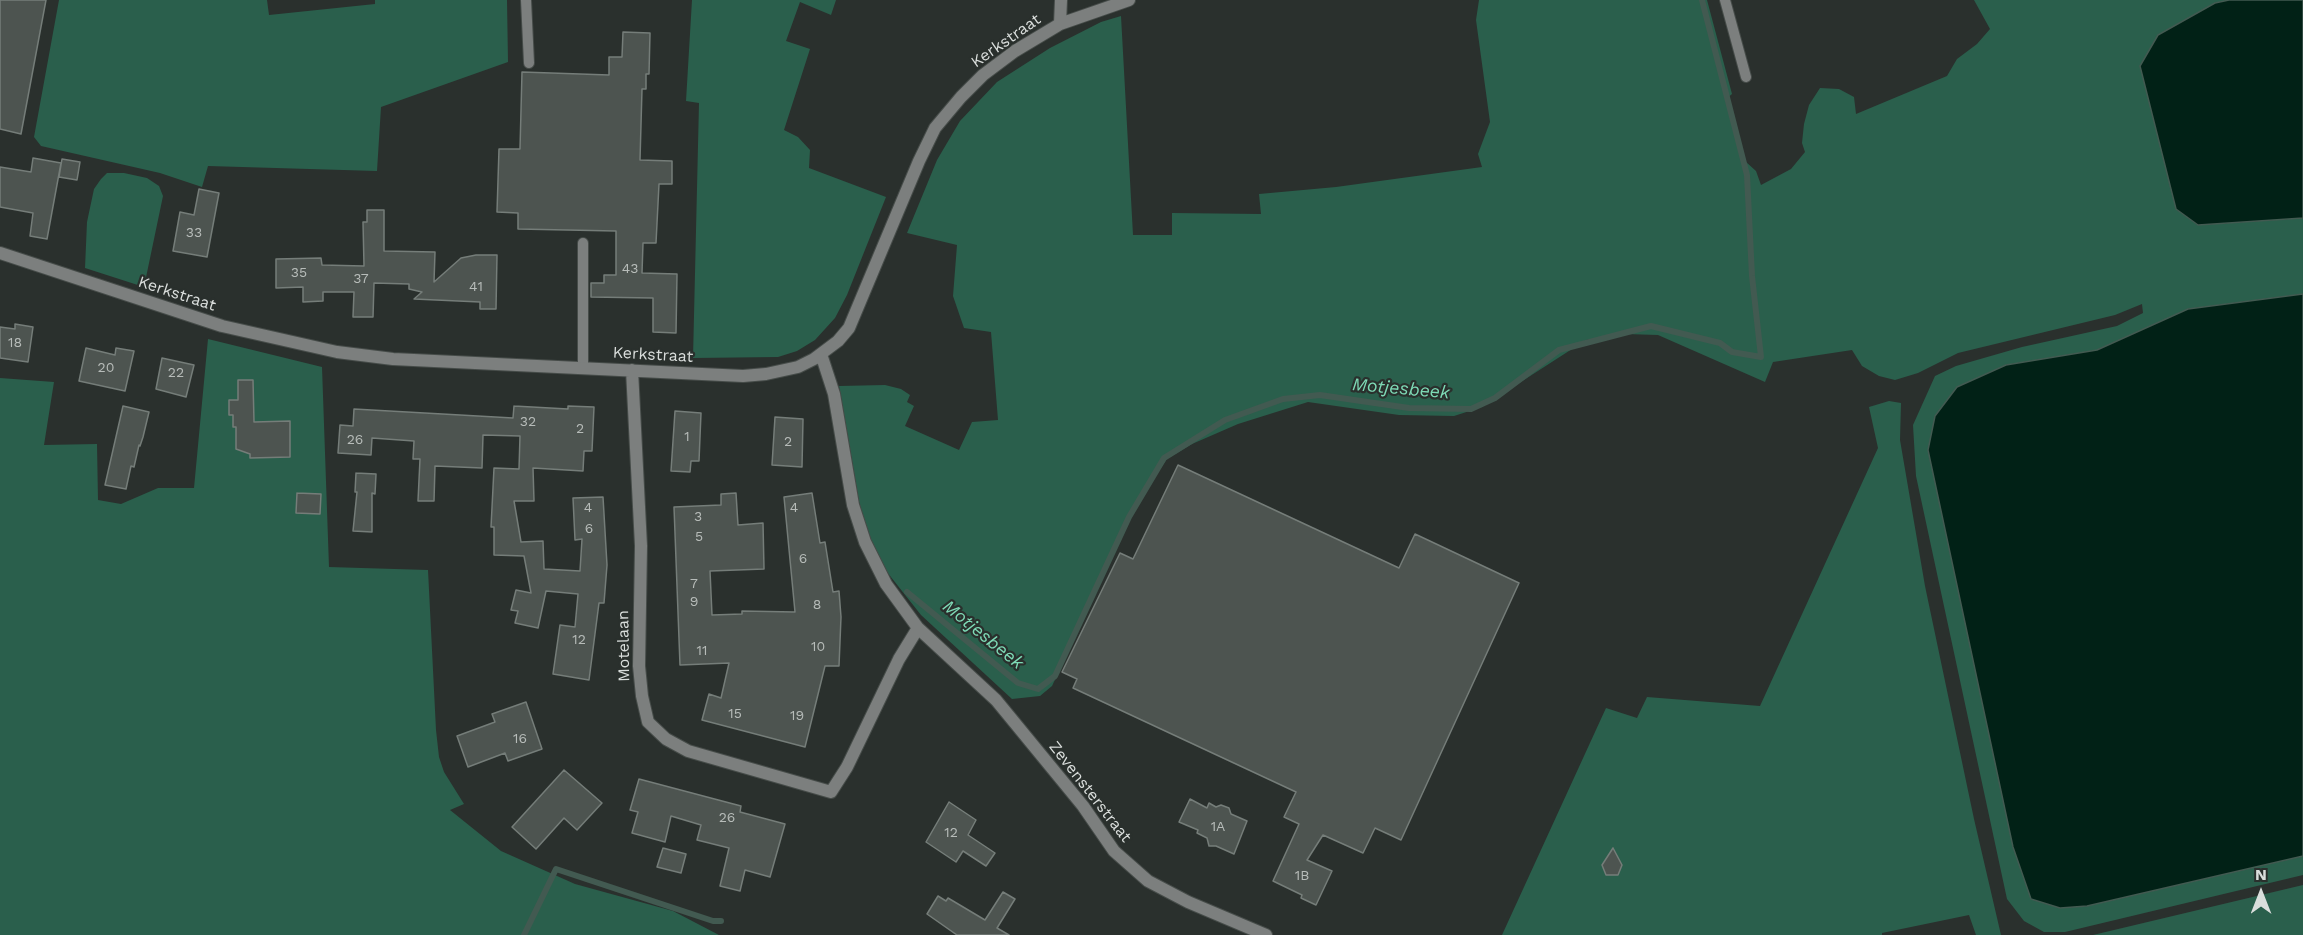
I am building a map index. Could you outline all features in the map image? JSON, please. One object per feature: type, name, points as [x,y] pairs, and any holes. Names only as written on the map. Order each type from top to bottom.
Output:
[{"type":"street","points":[[1060,24],[1061,0]]},
{"type":"street","name":"Kerkstraat","points":[[0,253],[222,326],[337,352],[393,359],[743,376],[798,367],[838,341],[849,328],[919,160],[935,128],[961,97],[983,75],[1015,51],[1060,24],[1129,0]]},
{"type":"street","name":"Zevensterstraat","points":[[820,354],[834,394],[853,505],[865,542],[886,584],[918,628],[996,700],[1083,806],[1114,851],[1148,880],[1188,902],[1266,935]]},
{"type":"street","name":"Motelaan","points":[[633,370],[641,546],[639,666],[648,722],[666,740],[688,751],[831,792],[847,767],[899,658],[918,628]]},
{"type":"lane","points":[[526,0],[529,63]]},
{"type":"lane","points":[[1725,0],[1746,77]]},
{"type":"lane","points":[[582,243],[582,368]]},
{"type":"shaded area","points":[[59,0],[267,0],[269,15],[375,4],[375,0],[507,0],[508,62],[381,107],[377,171],[208,166],[202,187],[160,173],[41,146],[34,137]]},
{"type":"shaded area","points":[[692,0],[836,0],[831,15],[800,2],[786,41],[810,49],[784,130],[798,137],[810,150],[809,168],[886,197],[847,295],[835,318],[815,340],[797,351],[778,357],[693,358],[699,103],[686,101]]},
{"type":"shaded area","points":[[1479,0],[1707,0],[1732,94],[1726,99],[1746,162],[1756,171],[1761,185],[1791,169],[1805,152],[1802,143],[1804,124],[1809,105],[1820,88],[1839,89],[1854,97],[1856,114],[1947,76],[1957,59],[1977,44],[1990,29],[1974,0],[2229,0],[2215,3],[2158,35],[2140,66],[2176,209],[2198,225],[2303,218],[2303,294],[2188,309],[2097,350],[2006,365],[2087,906],[2303,856],[2303,875],[2065,932],[2044,932],[2024,921],[2007,899],[1916,476],[1913,425],[1935,376],[1956,366],[2022,347],[2117,326],[2143,313],[2142,304],[2115,315],[1958,353],[1918,373],[1895,380],[1879,376],[1862,366],[1852,350],[1773,362],[1765,382],[1658,335],[1625,334],[1586,340],[1482,407],[1454,416],[1399,415],[1308,402],[1238,424],[1192,444],[1167,459],[1141,497],[1052,686],[1040,696],[1012,699],[921,615],[883,567],[863,525],[839,386],[885,385],[901,389],[910,395],[907,402],[914,406],[905,426],[959,450],[972,422],[998,420],[991,332],[964,328],[953,296],[957,245],[907,233],[937,160],[960,121],[997,82],[1050,48],[1101,22],[1121,16],[1133,235],[1172,235],[1172,213],[1261,214],[1259,194],[1336,187],[1482,167],[1478,154],[1490,122],[1476,20]]},
{"type":"shaded area","points":[[2229,0],[2303,0],[2303,218],[2198,225],[2176,209],[2140,66],[2158,35],[2215,3]]},
{"type":"shaded area","points":[[107,173],[124,173],[147,178],[159,186],[163,196],[144,287],[85,268],[87,222],[94,189]]},
{"type":"shaded area","points":[[2303,294],[2303,856],[2087,906],[2060,908],[2031,899],[2013,847],[1928,450],[1935,416],[1957,387],[2006,365],[2097,350],[2188,309]]},
{"type":"shaded area","points":[[208,339],[322,367],[329,567],[428,570],[439,757],[444,772],[464,804],[450,810],[501,851],[575,884],[673,911],[719,935],[0,935],[0,378],[54,382],[44,445],[97,444],[98,500],[121,504],[158,488],[194,488]]},
{"type":"shaded area","points":[[1889,401],[1901,403],[1900,440],[1925,586],[2001,935],[1976,935],[1969,915],[1882,933],[1882,935],[1502,935],[1606,708],[1637,718],[1647,697],[1760,706],[1878,448],[1869,407]]},
{"type":"shaded area","points":[[2303,885],[2303,935],[2093,935]]},
{"type":"building","points":[[0,0],[46,0],[21,134],[0,129]]},
{"type":"building","points":[[623,32],[650,33],[649,74],[646,74],[646,89],[642,89],[640,160],[672,161],[672,184],[659,184],[656,243],[643,243],[642,273],[677,274],[676,333],[653,332],[653,298],[591,297],[591,283],[604,283],[604,275],[616,275],[616,231],[518,229],[518,213],[497,212],[499,149],[520,149],[522,72],[609,75],[609,57],[622,57]]},
{"type":"building","points":[[33,158],[61,163],[47,239],[30,236],[33,213],[0,207],[0,167],[31,172]]},
{"type":"building","points":[[62,159],[80,162],[77,180],[59,177]]},
{"type":"building","points":[[199,189],[219,193],[207,257],[173,251],[180,212],[194,215]]},
{"type":"building","points":[[367,210],[384,210],[384,251],[435,252],[434,282],[461,258],[497,255],[496,309],[480,309],[480,302],[414,299],[422,292],[409,289],[409,284],[374,283],[373,317],[353,317],[354,292],[323,292],[323,301],[303,302],[303,287],[276,288],[276,259],[321,258],[322,265],[364,266],[363,222],[367,222]]},
{"type":"building","points":[[15,324],[33,327],[28,362],[0,358],[0,327],[15,329]]},
{"type":"building","points":[[86,348],[115,355],[116,348],[134,351],[125,391],[79,381]]},
{"type":"building","points":[[162,358],[194,365],[186,397],[156,389]]},
{"type":"building","points":[[238,380],[253,380],[254,422],[290,421],[290,457],[250,458],[250,454],[236,449],[236,427],[233,427],[233,415],[229,415],[229,400],[238,400]]},
{"type":"building","points":[[123,406],[149,412],[126,489],[105,485]]},
{"type":"building","points":[[514,406],[568,409],[568,406],[594,407],[592,451],[584,451],[583,471],[533,468],[534,501],[514,501],[521,542],[543,541],[544,569],[580,571],[582,539],[575,540],[573,498],[603,497],[607,565],[604,603],[599,603],[589,680],[553,674],[560,625],[575,627],[578,594],[546,591],[538,628],[515,623],[518,611],[511,610],[516,590],[531,593],[524,556],[494,555],[494,527],[491,527],[494,468],[519,469],[520,436],[483,435],[482,468],[435,466],[434,501],[418,501],[420,459],[413,459],[414,441],[372,438],[371,455],[338,453],[340,425],[353,426],[354,409],[513,418]]},
{"type":"building","points":[[675,411],[701,413],[699,461],[691,461],[690,472],[671,471]]},
{"type":"building","points":[[775,417],[803,419],[802,467],[772,465]]},
{"type":"building","points":[[1178,465],[1399,568],[1415,534],[1519,583],[1401,840],[1375,828],[1363,853],[1323,835],[1307,860],[1332,871],[1316,905],[1301,898],[1302,895],[1273,881],[1299,824],[1284,817],[1296,792],[1073,688],[1077,679],[1062,672],[1120,553],[1133,559]]},
{"type":"building","points":[[356,473],[376,474],[375,494],[372,493],[372,532],[353,531],[357,492],[355,492]]},
{"type":"building","points":[[297,493],[321,494],[320,514],[296,513]]},
{"type":"building","points":[[736,493],[738,525],[763,523],[764,569],[710,571],[712,615],[742,614],[742,611],[795,612],[784,497],[812,493],[820,543],[825,542],[833,592],[839,591],[841,617],[839,666],[825,666],[805,747],[702,720],[709,694],[721,698],[729,663],[680,665],[674,507],[721,505],[721,494]]},
{"type":"building","points":[[526,702],[542,749],[508,761],[505,753],[468,767],[457,736],[495,722],[492,714]]},
{"type":"building","points":[[564,770],[602,803],[577,830],[564,818],[536,849],[512,827]]},
{"type":"building","points":[[639,779],[741,806],[740,812],[785,824],[770,877],[745,870],[740,891],[720,886],[729,848],[697,840],[701,825],[671,816],[665,842],[632,833],[638,812],[630,810]]},
{"type":"building","points":[[1190,799],[1207,808],[1209,803],[1216,807],[1221,805],[1229,808],[1231,814],[1247,821],[1234,854],[1216,846],[1209,846],[1207,838],[1197,833],[1198,830],[1179,822]]},
{"type":"building","points":[[949,802],[976,820],[968,835],[995,853],[986,866],[963,851],[956,862],[926,842]]},
{"type":"building","points":[[663,848],[686,854],[681,873],[657,867]]},
{"type":"building","points":[[1613,848],[1622,865],[1618,875],[1606,875],[1602,865]]},
{"type":"building","points":[[1003,892],[1015,899],[997,928],[1009,935],[957,935],[927,914],[938,896],[946,901],[948,898],[985,920]]},
{"type":"waterway","name":"Motjesbeek","points":[[907,592],[1018,683],[1038,689],[1055,676],[1129,517],[1164,458],[1225,420],[1283,399],[1320,395],[1409,408],[1471,409],[1495,398],[1559,350],[1651,326],[1720,343],[1732,352],[1761,357],[1752,276],[1747,175],[1702,0]]},
{"type":"waterway","name":"Motjesbeek","points":[[524,935],[556,869],[713,921],[721,921]]}]
